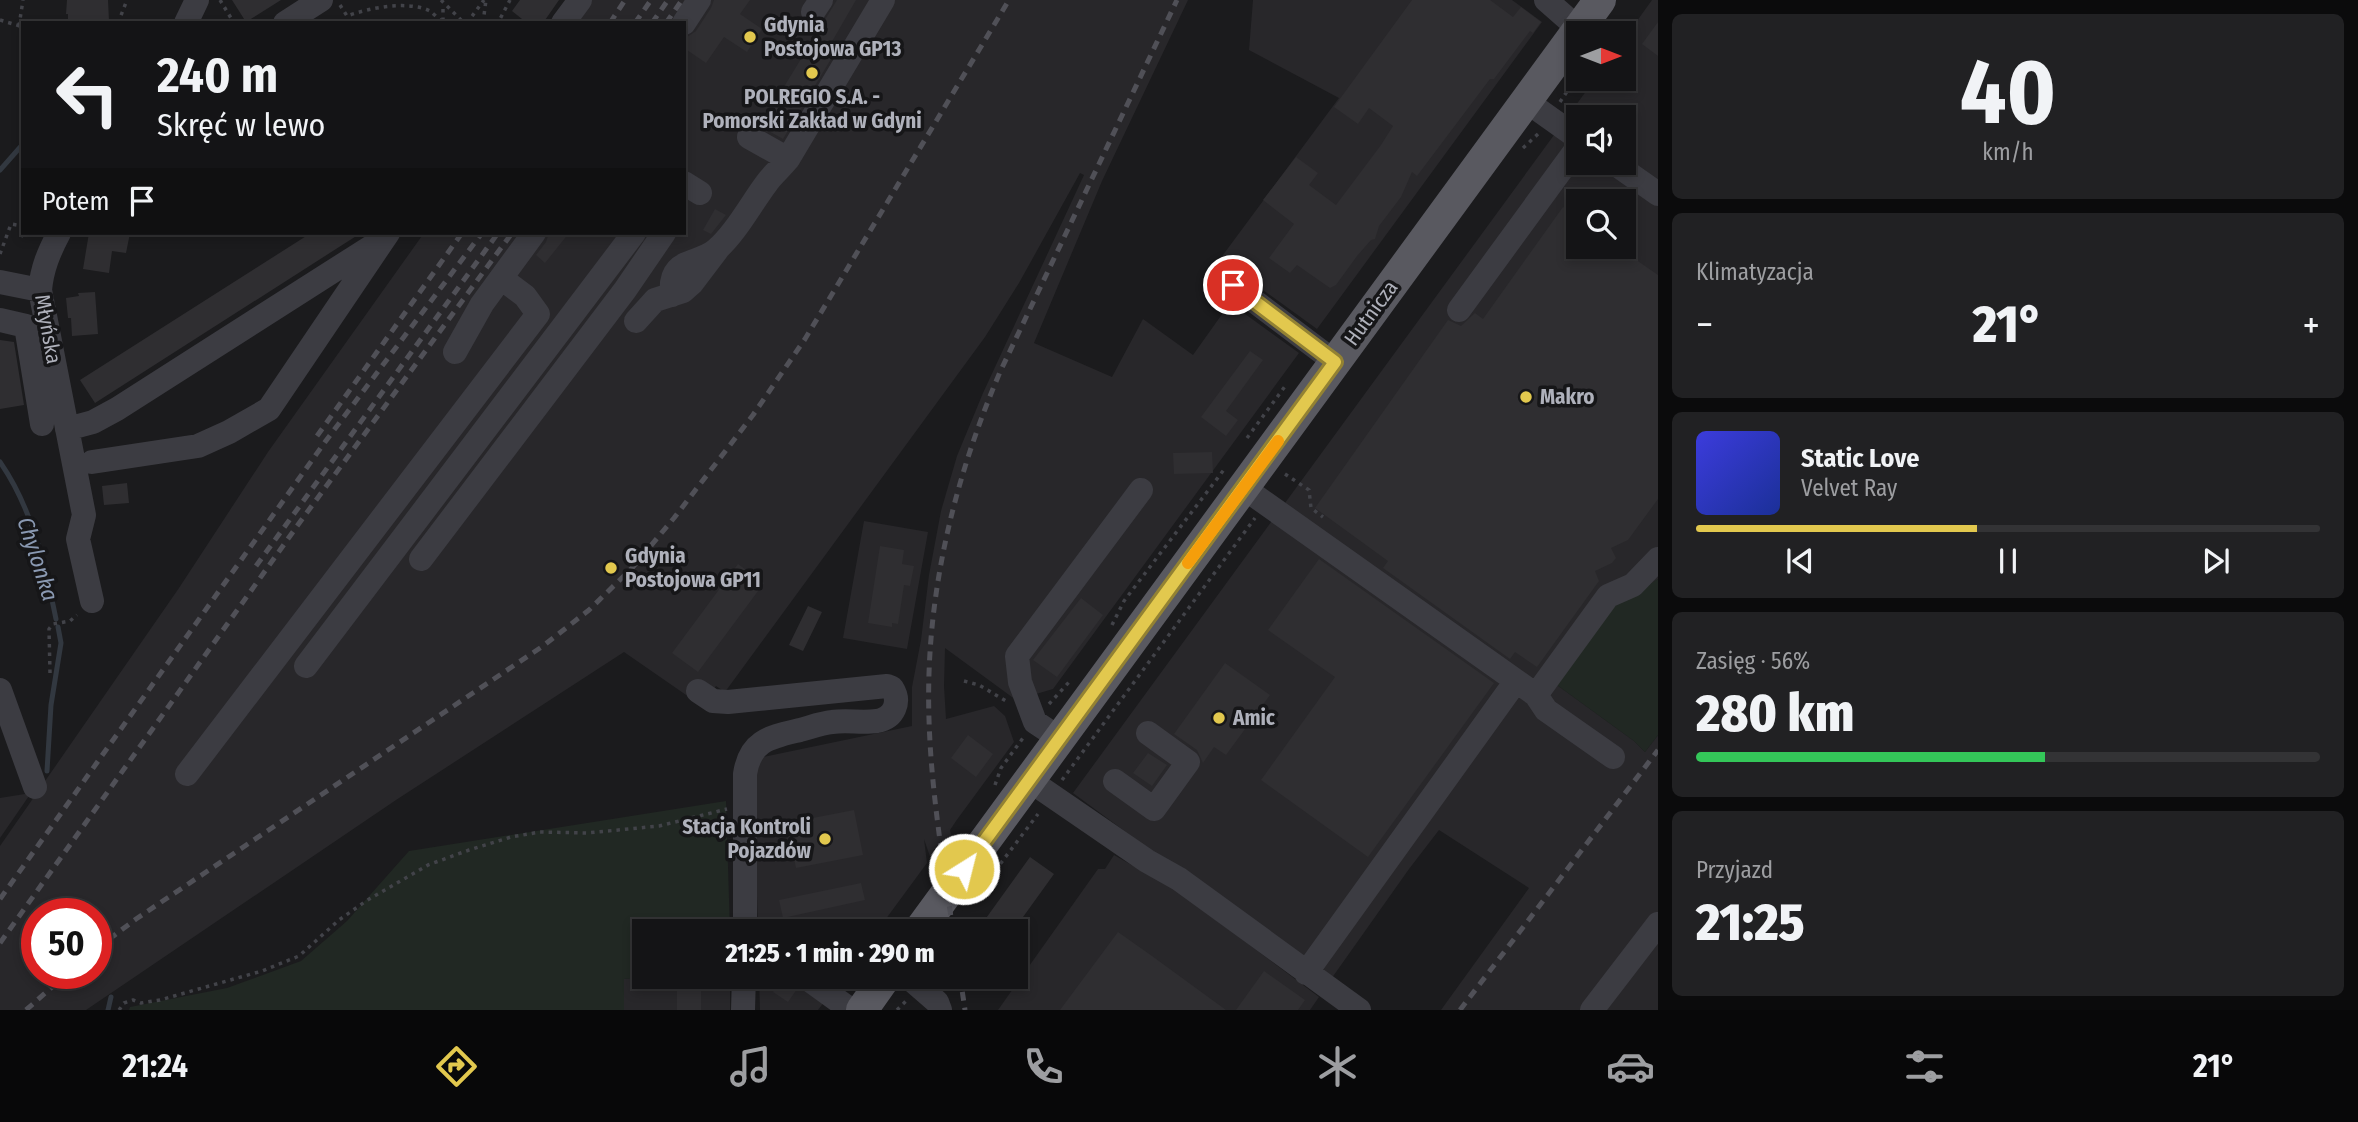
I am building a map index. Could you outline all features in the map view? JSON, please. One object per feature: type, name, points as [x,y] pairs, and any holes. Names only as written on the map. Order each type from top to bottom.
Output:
[{"type":"main road","name":"Hutnicza","points":[[1585,21],[1600,0]]},
{"type":"main road","name":"Hutnicza","points":[[929,919],[1044,782],[1047,730],[1250,503],[1335,362],[1566,47]]},
{"type":"main road","points":[[862,1010],[877,989]]},
{"type":"street","points":[[187,21],[197,0]]},
{"type":"street","points":[[288,21],[321,0]]},
{"type":"street","points":[[564,21],[579,0]]},
{"type":"street","points":[[685,21],[699,0]]},
{"type":"street","points":[[636,321],[655,300],[683,291],[692,283],[768,180],[788,159],[883,0]]},
{"type":"street","points":[[1546,0],[1570,21]]},
{"type":"street","points":[[1526,101],[1566,129]]},
{"type":"street","points":[[749,137],[788,159]]},
{"type":"street","points":[[1459,310],[1566,163]]},
{"type":"street","points":[[1631,175],[1658,194]]},
{"type":"street","name":"Młyńska","points":[[58,235],[48,253],[40,290],[84,514],[78,538],[92,601]]},
{"type":"street","points":[[455,352],[482,304],[533,235]]},
{"type":"street","points":[[306,666],[632,235]]},
{"type":"street","points":[[421,559],[625,290],[663,235]]},
{"type":"street","points":[[67,429],[93,422],[117,409],[383,239]]},
{"type":"street","points":[[92,462],[198,446],[269,410],[383,239]]},
{"type":"street","points":[[187,774],[538,314],[524,296],[501,278]]},
{"type":"street","points":[[0,282],[40,290]]},
{"type":"street","points":[[1233,285],[1335,362]]},
{"type":"street","points":[[0,320],[26,326],[42,424]]},
{"type":"street","points":[[1047,730],[1020,682],[1017,656],[1141,490]]},
{"type":"street","points":[[1250,503],[1322,529],[1536,695],[1546,710],[1613,757]]},
{"type":"street","points":[[1536,695],[1608,596],[1633,585],[1658,559]]},
{"type":"street","points":[[1306,973],[1516,681]]},
{"type":"street","points":[[698,691],[718,702],[882,686],[892,688],[894,692],[895,708],[882,719],[833,722],[774,736],[762,742],[750,756],[747,765],[745,919]]},
{"type":"street","points":[[0,690],[35,787]]},
{"type":"street","points":[[1115,781],[1154,809],[1188,762],[1148,733]]},
{"type":"street","points":[[1044,782],[1147,861],[1179,879],[1359,1010]]},
{"type":"street","points":[[1592,1010],[1658,924]]},
{"type":"street","points":[[743,1010],[744,989]]},
{"type":"street","points":[[822,989],[851,1010]]},
{"type":"street","points":[[922,989],[937,1002],[940,1010]]},
{"type":"path","points":[[21,21],[23,0]]},
{"type":"path","points":[[119,21],[127,0]]},
{"type":"path","points":[[220,0],[233,21]]},
{"type":"path","points":[[337,0],[347,16],[361,11],[402,6],[430,12],[442,21]]},
{"type":"path","points":[[466,21],[485,0]]},
{"type":"path","points":[[483,21],[485,0]]},
{"type":"path","points":[[497,21],[510,0]]},
{"type":"path","points":[[442,2],[443,21]]},
{"type":"path","points":[[442,2],[464,21]]},
{"type":"path","points":[[0,20],[21,26]]},
{"type":"path","points":[[1561,102],[1568,91]]},
{"type":"path","points":[[0,254],[11,224],[21,226]]},
{"type":"path","points":[[1243,445],[1288,382]]},
{"type":"path","points":[[1285,474],[1309,490],[1311,508],[1322,529]]},
{"type":"path","points":[[1044,782],[1250,503]]},
{"type":"path","points":[[50,674],[49,629],[53,624],[70,621],[92,601]]},
{"type":"path","points":[[964,681],[994,693],[1047,730]]},
{"type":"path","points":[[120,1010],[124,1003],[133,1000],[141,1003],[160,1000],[262,971],[299,956],[339,920],[366,901],[428,865],[469,850],[510,837],[540,832],[587,833],[659,826],[746,804]]},
{"type":"shaded area","points":[[591,0],[1188,0],[1102,181],[1034,343],[1112,377],[1143,319],[1193,355],[1230,303],[1299,353],[1053,689],[1016,700],[945,648],[946,719],[994,706],[1005,716],[1014,742],[950,830],[953,845],[935,871],[924,839],[927,863],[886,919],[758,919],[753,759],[912,726],[912,687],[929,575],[941,511],[957,456],[983,393],[1084,175],[1080,173],[1019,283],[985,337],[725,692],[716,686],[702,706],[624,652],[396,800],[86,1010],[0,1010],[0,846],[179,588],[268,452],[423,235],[686,235],[686,21],[576,21]]},
{"type":"shaded area","points":[[1253,0],[1512,0],[1542,22],[1317,329],[1220,259],[1339,98],[1249,50]]},
{"type":"shaded area","points":[[1652,0],[1658,0],[1658,579],[1557,685],[1645,752],[1658,735],[1658,1010],[1441,1010],[1529,888],[1439,830],[1329,982],[1073,793],[1566,119],[1566,175],[1636,175],[1636,105],[1576,105],[1586,91],[1636,91],[1636,22]]},
{"type":"shaded area","points":[[864,521],[928,532],[907,649],[843,638]]},
{"type":"shaded area","points":[[1658,579],[1658,735],[1645,752],[1557,685],[1612,607]]},
{"type":"shaded area","points":[[31,793],[0,838],[0,798]]},
{"type":"shaded area","points":[[726,801],[730,919],[632,919],[632,978],[624,979],[624,1010],[129,1010],[130,1007],[227,988],[301,961],[347,921],[409,851]]},
{"type":"shaded area","points":[[1114,855],[1176,890],[1319,997],[1310,1010],[998,1010],[1013,989],[1028,989],[1028,968],[1098,869],[1105,869]]},
{"type":"shaded area","points":[[632,978],[632,989],[730,989],[730,1010],[624,1010],[624,979]]},
{"type":"shaded area","points":[[759,989],[834,989],[818,1010],[760,1010]]},
{"type":"building","points":[[67,0],[108,0],[109,21],[68,21]]},
{"type":"building","points":[[232,0],[281,0],[248,21]]},
{"type":"building","points":[[520,0],[559,0],[544,21],[524,21],[512,11]]},
{"type":"building","points":[[714,0],[750,0],[740,14],[762,29],[747,52],[724,37],[706,63],[686,49],[686,38],[696,31]]},
{"type":"building","name":"POLREGIO S.A. - Pomorski Zakład w Gdyni","points":[[837,0],[856,0],[830,45],[837,49],[783,139],[760,126]]},
{"type":"building","points":[[1412,0],[1490,0],[1513,17],[1521,7],[1541,22],[1533,33],[1530,31],[1494,79],[1490,79],[1417,176],[1412,172],[1401,197],[1379,226],[1375,239],[1357,256],[1336,285],[1330,288],[1297,265],[1290,273],[1269,258],[1294,224],[1263,200],[1296,157],[1318,173],[1309,185],[1336,205],[1381,145],[1393,126],[1369,108],[1358,124],[1334,107]]},
{"type":"building","points":[[1658,22],[1658,56],[1642,44]]},
{"type":"building","name":"Makro","points":[[1563,207],[1566,209],[1566,259],[1635,259],[1658,275],[1658,499],[1628,540],[1611,548],[1616,558],[1612,563],[1595,571],[1599,581],[1537,667],[1515,652],[1510,659],[1383,568],[1388,561],[1315,508],[1448,320],[1461,326],[1475,313],[1483,319]]},
{"type":"building","points":[[715,209],[726,215],[711,234],[703,230]]},
{"type":"building","points":[[89,235],[130,235],[126,253],[112,251],[109,273],[83,269]]},
{"type":"building","points":[[308,235],[358,235],[95,403],[80,380]]},
{"type":"building","points":[[548,235],[567,235],[545,263],[536,255]]},
{"type":"building","points":[[95,292],[98,334],[72,336],[66,298],[79,296],[78,293]]},
{"type":"building","points":[[0,340],[14,342],[24,405],[0,409]]},
{"type":"building","points":[[1250,351],[1263,360],[1226,411],[1238,420],[1226,436],[1201,417]]},
{"type":"building","points":[[1212,452],[1213,473],[1174,474],[1173,453]]},
{"type":"building","points":[[127,483],[129,503],[104,505],[102,486]]},
{"type":"building","points":[[880,546],[904,550],[902,564],[914,566],[910,586],[904,585],[898,624],[892,623],[892,627],[868,623]]},
{"type":"building","points":[[1319,559],[1494,683],[1368,857],[1261,780],[1335,677],[1268,630]]},
{"type":"building","points":[[738,564],[764,583],[698,672],[672,653]]},
{"type":"building","points":[[1081,598],[1103,615],[1057,677],[1033,660]]},
{"type":"building","points":[[808,606],[822,612],[803,651],[789,645]]},
{"type":"building","name":"Amic","points":[[1225,663],[1270,695],[1226,755],[1214,747],[1203,763],[1197,750],[1174,734]]},
{"type":"building","points":[[968,735],[993,754],[976,777],[951,758]]},
{"type":"building","points":[[1148,753],[1167,765],[1152,786],[1133,773]]},
{"type":"building","name":"Stacja Kontroli Pojazdów","points":[[854,810],[863,855],[796,868],[787,823]]},
{"type":"building","points":[[1030,857],[1054,874],[1022,919],[985,919]]},
{"type":"building","points":[[861,883],[865,900],[783,918],[779,900]]},
{"type":"building","points":[[1118,932],[1152,956],[1226,1010],[1060,1010]]},
{"type":"building","points":[[1264,971],[1305,1000],[1298,1010],[1236,1010]]},
{"type":"building","points":[[677,989],[701,989],[701,1010],[677,1010]]},
{"type":"building","points":[[775,989],[797,989],[788,1002],[773,992]]},
{"type":"waterway","name":"Chylonka","points":[[0,170],[21,146]]},
{"type":"waterway","name":"Chylonka","points":[[0,462],[29,518],[42,558],[56,619]]},
{"type":"waterway","name":"Chylonka","points":[[47,771],[51,705],[61,643],[58,627]]},
{"type":"waterway","name":"Chylonka","points":[[108,1010],[111,997]]},
{"type":"railway","points":[[611,21],[625,0]]},
{"type":"railway","points":[[636,21],[651,0]]},
{"type":"railway","points":[[653,21],[668,0]]},
{"type":"railway","points":[[667,21],[682,0]]},
{"type":"railway","points":[[112,937],[543,646],[589,610],[633,567],[753,415],[805,339],[1009,0]]},
{"type":"railway","points":[[951,919],[935,799],[929,719],[932,630],[945,542],[969,456],[1000,372],[1177,0]]},
{"type":"railway","points":[[317,436],[461,235]]},
{"type":"railway","points":[[0,899],[325,442],[480,235]]},
{"type":"railway","points":[[256,566],[497,235]]},
{"type":"railway","points":[[0,943],[300,522],[511,235]]},
{"type":"railway","points":[[1460,1010],[1658,750]]},
{"type":"railway","points":[[26,1010],[50,989]]},
{"type":"railway","points":[[962,989],[965,1010]]},
{"type":"slow traffic","points":[[1188,563],[1278,441]]},
{"type":"place","name":"Gdynia Postojowa GP13","points":[[750,37]]},
{"type":"place","name":"POLREGIO S.A. - Pomorski Zakład w Gdyni","points":[[812,73]]},
{"type":"place","name":"Makro","points":[[1526,397]]},
{"type":"place","name":"Gdynia Postojowa GP11","points":[[611,568]]},
{"type":"place","name":"Amic","points":[[1219,718]]},
{"type":"place","name":"Stacja Kontroli Pojazdów","points":[[825,839]]},
{"type":"route","points":[[964,869],[1335,362],[1233,285]]}]
